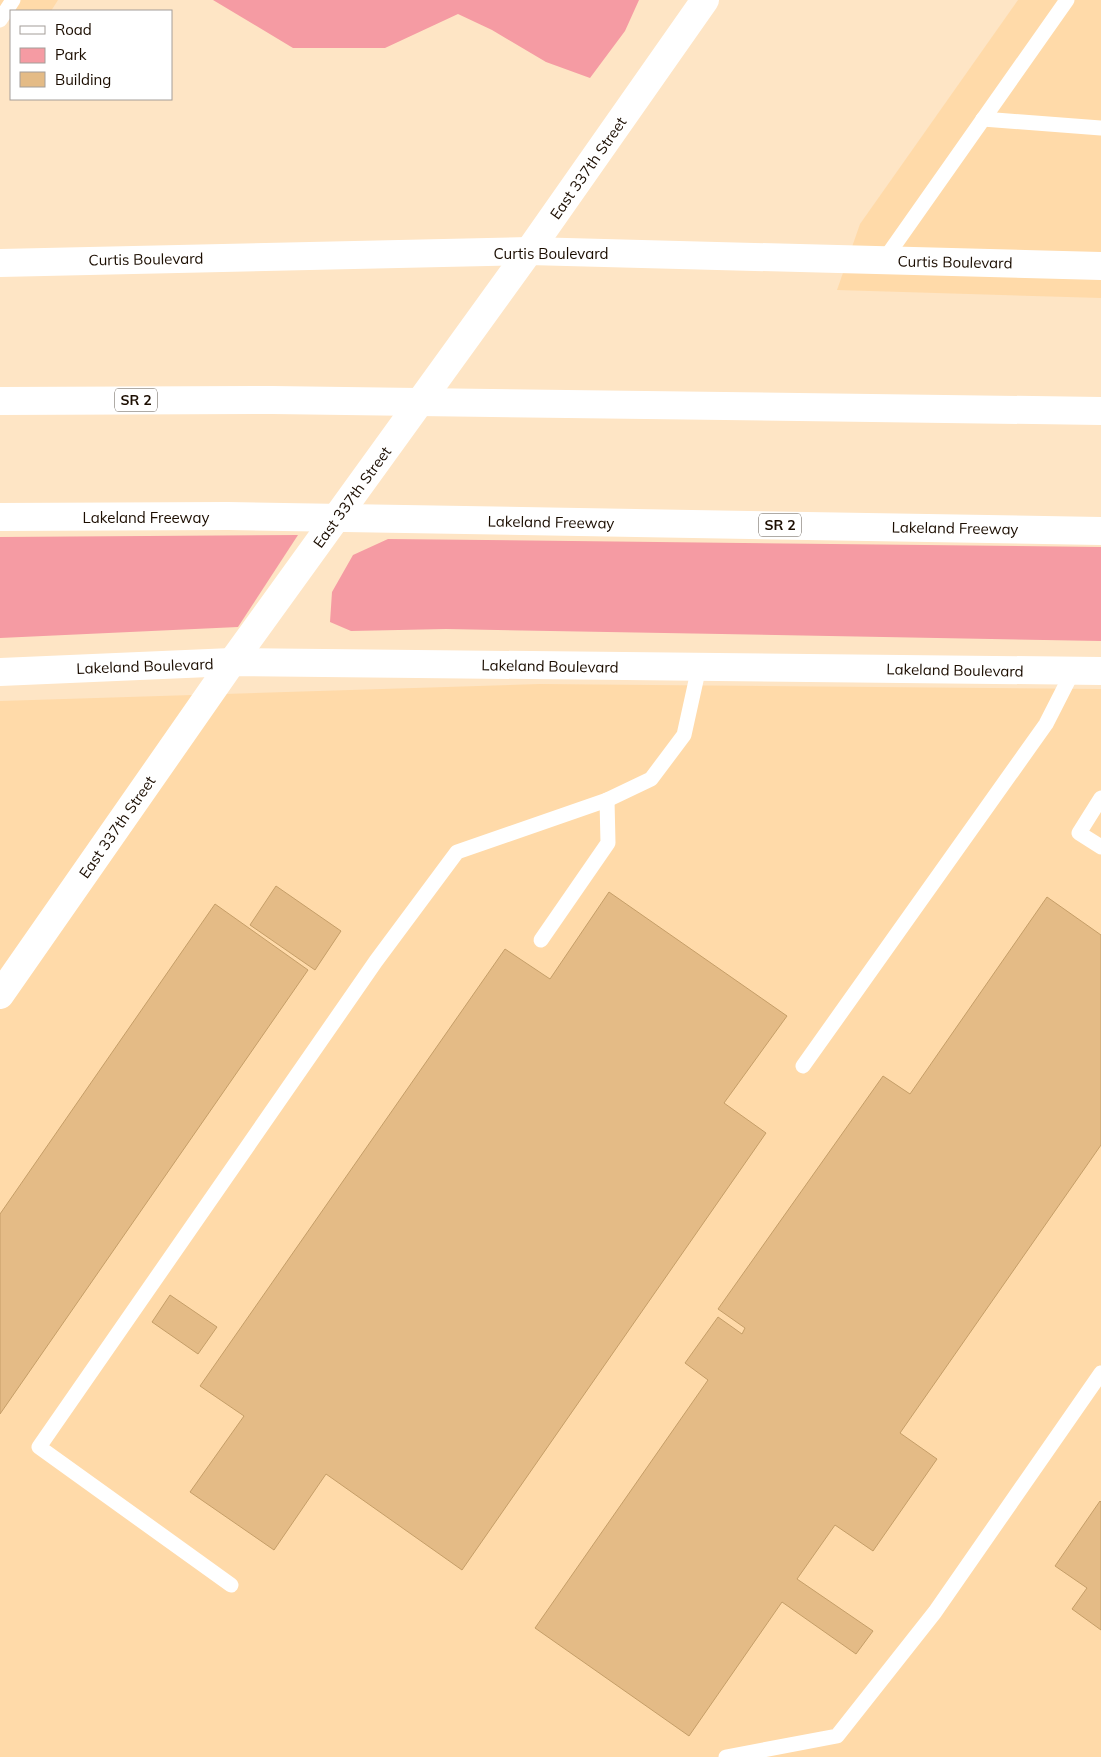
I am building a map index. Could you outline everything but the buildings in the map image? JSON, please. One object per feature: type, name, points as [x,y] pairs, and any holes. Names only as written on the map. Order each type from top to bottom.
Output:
[{"type":"main road","name":"East 337th Street","points":[[0,995],[232,662],[529,251],[705,0]]},
{"type":"main road","name":"Curtis Boulevard","points":[[0,263],[529,251],[1101,266]]},
{"type":"main road","name":"SR 2","points":[[0,401],[272,400],[1101,411]]},
{"type":"main road","name":"Lakeland Freeway","points":[[0,517],[228,516],[1101,531]]},
{"type":"main road","name":"Lakeland Boulevard","points":[[0,672],[232,662],[1101,671]]},
{"type":"lane","points":[[0,20],[12,0]]},
{"type":"lane","points":[[884,260],[1067,0]]},
{"type":"lane","points":[[983,119],[1101,128]]},
{"type":"lane","points":[[231,1585],[39,1447],[376,961],[457,852],[607,800],[652,779],[684,735],[699,667]]},
{"type":"lane","points":[[803,1066],[1046,724],[1073,671]]},
{"type":"lane","points":[[1101,798],[1079,832],[1101,848]]},
{"type":"lane","points":[[541,940],[608,843],[607,800]]},
{"type":"lane","points":[[726,1757],[837,1736],[935,1612],[1101,1373]]},
{"type":"shaded area","points":[[0,0],[58,0],[52,10],[10,10],[10,17],[0,8]]},
{"type":"shaded area","points":[[1018,0],[1101,0],[1101,298],[837,290],[860,224]]},
{"type":"shaded area","points":[[540,684],[1101,689],[1101,1757],[0,1757],[0,701]]},
{"type":"green space","points":[[213,0],[639,0],[625,31],[590,78],[546,62],[492,30],[458,14],[385,48],[293,48]]},
{"type":"green space","points":[[298,535],[238,627],[0,638],[0,537]]},
{"type":"green space","points":[[388,539],[1101,547],[1101,641],[446,629],[351,631],[330,622],[332,592],[353,555]]}]
